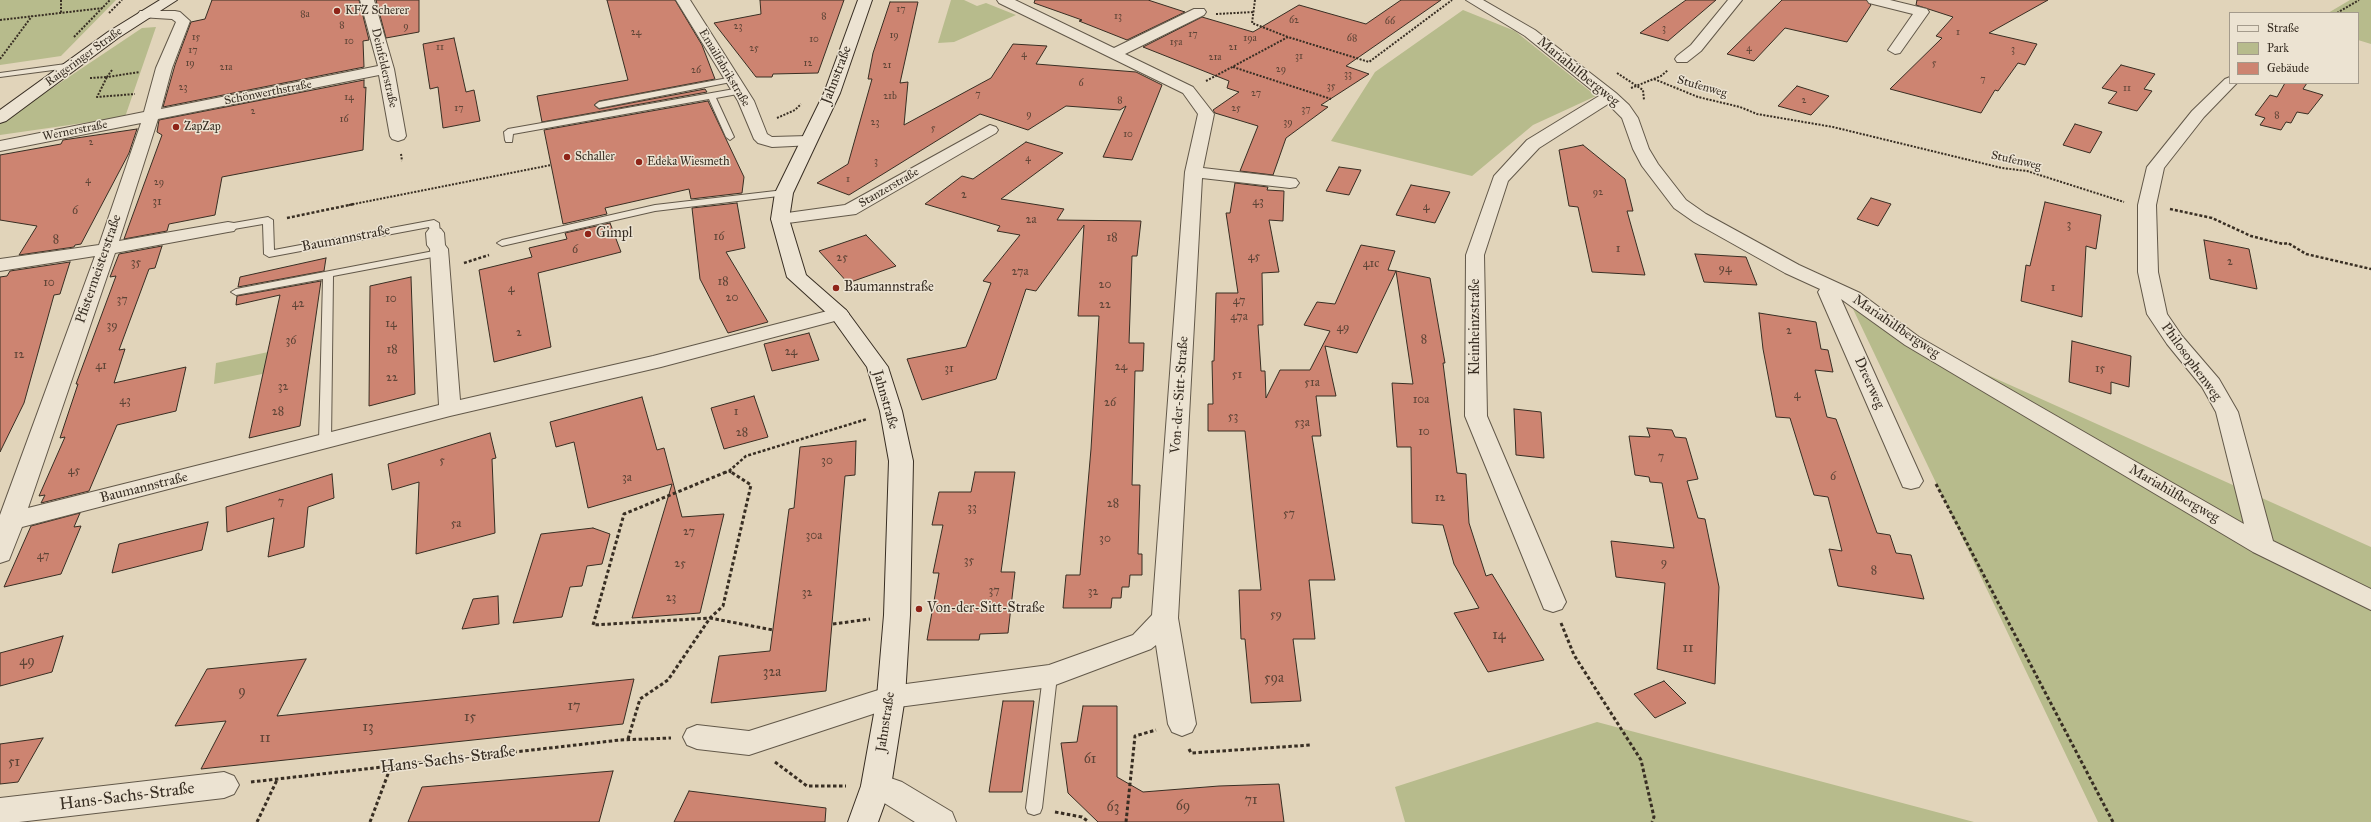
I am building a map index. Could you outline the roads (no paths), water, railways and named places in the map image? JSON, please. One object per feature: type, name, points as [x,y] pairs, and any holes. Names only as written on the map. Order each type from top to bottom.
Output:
[{"type":"street","name":"Raigeringer Straße","points":[[0,118],[145,14],[170,0]]},
{"type":"street","name":"Deinfelderstraße","points":[[367,0],[386,69],[398,136]]},
{"type":"street","name":"Emailfabrikstraße","points":[[683,0],[736,85],[764,140],[808,141]]},
{"type":"street","name":"Jahnstraße","points":[[863,822],[876,786],[891,697],[897,615],[900,461],[891,411],[877,367],[839,314],[797,277],[780,219],[784,193],[832,93],[865,0]]},
{"type":"street","name":"Von-der-Sitt-Straße","points":[[1004,0],[1188,90],[1206,114],[1194,172],[1165,618],[1182,724]]},
{"type":"street","name":"Mariahilfbergweg","points":[[1473,0],[1530,33],[1610,96],[1630,118],[1641,149],[1650,166],[1680,204],[1700,218],[1746,245],[1792,269],[1853,297],[1912,341],[2262,546],[2371,600]]},
{"type":"street","points":[[1682,59],[1696,48],[1734,0]]},
{"type":"street","points":[[1874,0],[1922,12],[1895,50]]},
{"type":"street","points":[[1113,54],[1198,12]]},
{"type":"street","name":"Pfistermeisterstraße","points":[[0,554],[5,523],[107,249],[151,116],[164,68],[183,21],[175,15],[145,14]]},
{"type":"street","name":"Schönwerthstraße","points":[[151,116],[386,69]]},
{"type":"street","name":"Philosophenweg","points":[[2229,83],[2198,114],[2156,167],[2147,205],[2148,272],[2157,314],[2174,340],[2211,384],[2227,412],[2262,546]]},
{"type":"street","name":"Kleinheinzstraße","points":[[1553,602],[1476,416],[1475,255],[1500,180],[1533,144],[1604,97],[1610,96]]},
{"type":"street","name":"Wernerstraße","points":[[0,146],[151,116]]},
{"type":"street","name":"Stanzerstraße","points":[[780,219],[850,210],[990,130]]},
{"type":"street","points":[[1194,172],[1290,183]]},
{"type":"street","points":[[0,264],[107,249],[228,227]]},
{"type":"street","name":"Baumannstraße","points":[[436,232],[440,261],[450,409]]},
{"type":"street","name":"Dreerweg","points":[[1831,286],[1828,292],[1911,481]]},
{"type":"street","name":"Baumannstraße","points":[[5,523],[450,409],[654,362],[839,314]]},
{"type":"street","points":[[697,737],[749,743],[891,697],[1050,676],[1142,642],[1165,618]]},
{"type":"street","name":"Hans-Sachs-Straße","points":[[0,811],[224,786]]},
{"type":"street","points":[[876,786],[891,791],[941,822]]},
{"type":"lane","points":[[0,75],[73,65]]},
{"type":"lane","points":[[509,140],[508,132],[711,95],[736,85]]},
{"type":"lane","points":[[599,105],[736,85]]},
{"type":"lane","points":[[711,95],[730,137]]},
{"type":"lane","points":[[502,243],[655,208],[784,193]]},
{"type":"lane","name":"Baumannstraße","points":[[228,227],[268,220],[269,254],[434,223],[436,232]]},
{"type":"lane","points":[[236,292],[328,274],[440,261]]},
{"type":"lane","points":[[325,442],[328,274]]},
{"type":"lane","points":[[1034,808],[1050,676]]},
{"type":"place","name":"KFZ Scherer","points":[[337,11]]},
{"type":"place","name":"ZapZap","points":[[176,127]]},
{"type":"place","name":"Schaller","points":[[567,157]]},
{"type":"place","name":"Edeka Wiesmeth","points":[[639,162]]},
{"type":"place","name":"Gimpl","points":[[588,234]]},
{"type":"place","name":"Baumannstraße","points":[[836,288]]},
{"type":"place","name":"Von-der-Sitt-Straße","points":[[919,609]]}]
